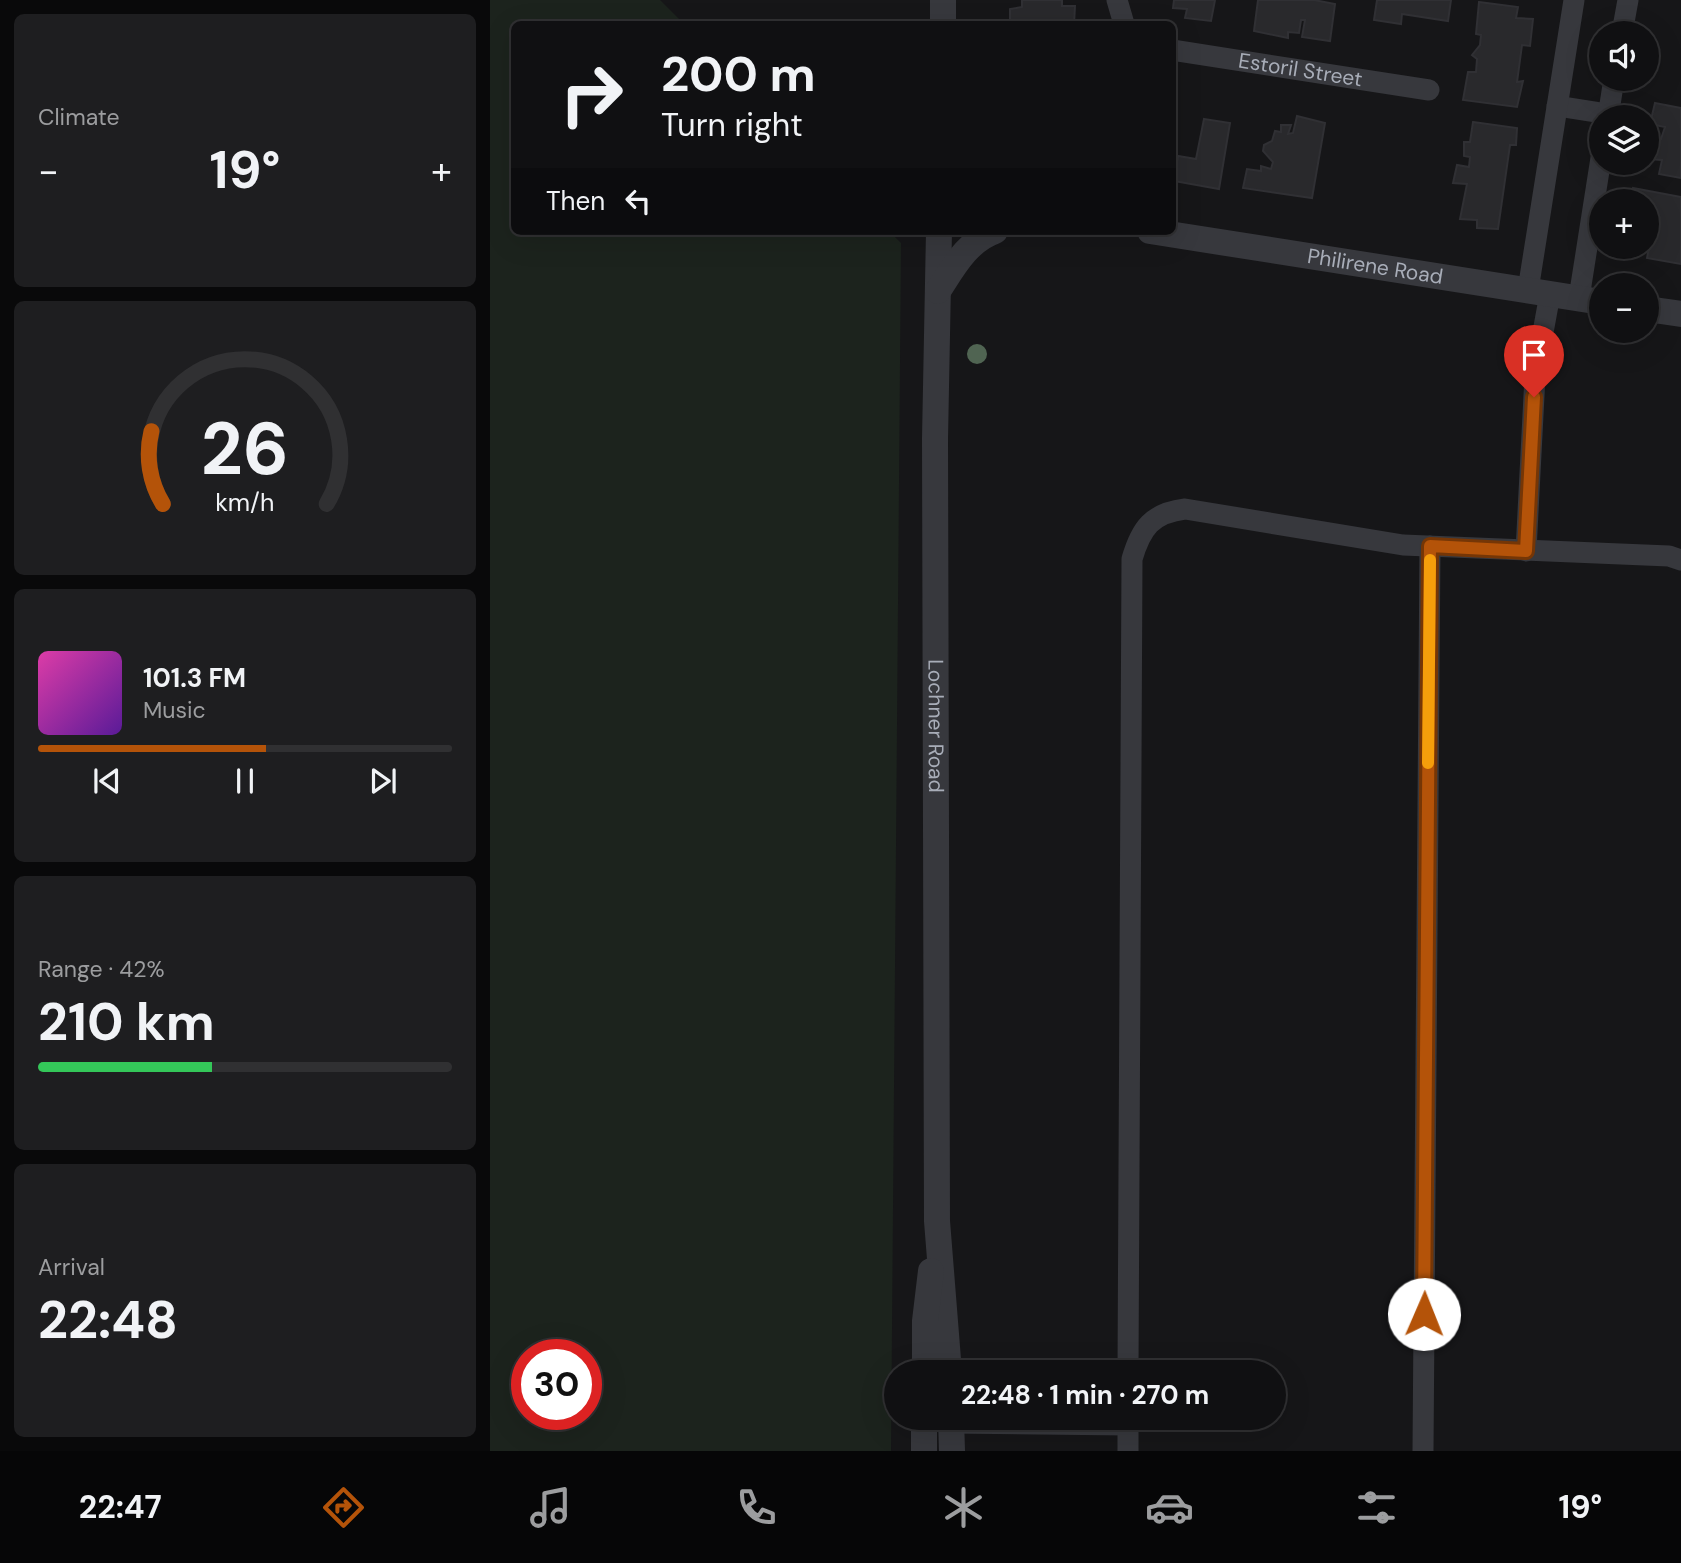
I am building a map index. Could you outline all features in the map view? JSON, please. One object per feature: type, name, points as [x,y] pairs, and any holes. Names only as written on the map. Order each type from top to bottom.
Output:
[{"type":"street","points":[[943,0],[943,21]]},
{"type":"street","points":[[1117,0],[1123,21]]},
{"type":"street","points":[[1526,551],[1539,292],[1557,106],[1574,0]]},
{"type":"street","points":[[1624,21],[1628,0]]},
{"type":"street","name":"Estoril Street","points":[[1176,51],[1429,90]]},
{"type":"street","points":[[1557,106],[1589,112]]},
{"type":"street","points":[[1592,273],[1600,175]]},
{"type":"street","name":"Lochner Road","points":[[939,235],[935,439],[937,1221],[948,1360]]},
{"type":"street","points":[[938,291],[967,248],[985,235]]},
{"type":"street","name":"Philirene Road","points":[[1176,235],[1589,300]]},
{"type":"street","points":[[1659,311],[1681,314]]},
{"type":"street","points":[[1128,1360],[1132,559],[1139,536],[1152,522],[1168,511],[1185,509],[1403,545],[1669,556],[1681,560]]},
{"type":"street","points":[[1423,1451],[1430,546]]},
{"type":"street","name":"Lochner Road","points":[[925,1360],[925,1321],[937,1221]]},
{"type":"street","points":[[924,1451],[925,1430]]},
{"type":"street","points":[[951,1430],[952,1451]]},
{"type":"street","points":[[1128,1430],[1128,1451]]},
{"type":"shaded area","points":[[490,0],[660,0],[681,21],[511,21],[511,235],[893,235],[901,243],[892,1360],[884,1360],[884,1430],[891,1430],[891,1451],[490,1451]]},
{"type":"building","points":[[1022,0],[1062,0],[1062,6],[1075,6],[1074,21],[1010,21],[1010,9],[1022,7]]},
{"type":"building","points":[[1174,0],[1215,0],[1211,21],[1185,18],[1187,9],[1173,8]]},
{"type":"building","points":[[1258,0],[1314,0],[1335,4],[1330,41],[1302,37],[1305,20],[1301,20],[1299,33],[1288,32],[1288,38],[1254,31]]},
{"type":"building","points":[[1377,0],[1451,0],[1448,21],[1402,14],[1401,24],[1374,20]]},
{"type":"building","points":[[1479,2],[1518,7],[1516,18],[1533,19],[1530,46],[1522,45],[1517,82],[1523,81],[1517,107],[1463,100],[1468,72],[1476,72],[1477,59],[1472,55],[1480,45],[1481,35],[1476,34]]},
{"type":"building","points":[[1655,103],[1681,108],[1681,178],[1659,174],[1662,160],[1659,160],[1659,139],[1665,127],[1659,126],[1659,105]]},
{"type":"building","points":[[1297,116],[1325,123],[1312,198],[1243,188],[1247,169],[1261,171],[1261,166],[1271,169],[1273,162],[1263,151],[1264,145],[1272,141],[1275,131],[1281,132],[1281,125],[1291,125],[1288,134],[1293,133]]},
{"type":"building","points":[[1204,119],[1230,123],[1219,189],[1176,181],[1178,156],[1196,159]]},
{"type":"building","points":[[1473,122],[1517,128],[1516,145],[1510,145],[1498,229],[1477,228],[1477,220],[1460,219],[1467,184],[1453,183],[1457,165],[1469,167],[1470,157],[1464,156],[1464,142],[1470,142]]},
{"type":"building","points":[[1659,193],[1681,197],[1681,264],[1653,259],[1659,259]]},
{"type":"slow traffic","points":[[1428,763],[1430,560]]},
{"type":"route","points":[[1424,1314],[1430,546],[1526,551],[1534,397]]}]
